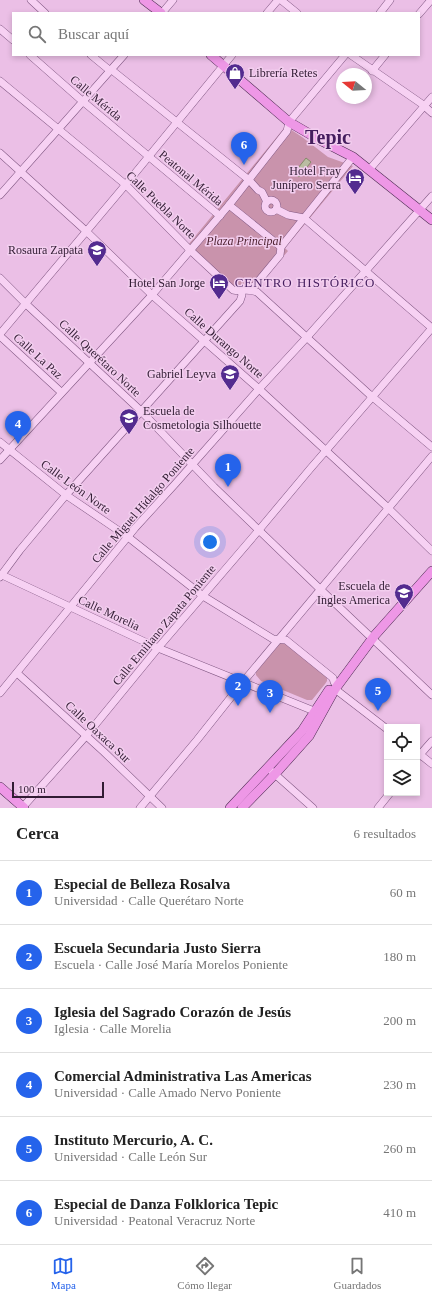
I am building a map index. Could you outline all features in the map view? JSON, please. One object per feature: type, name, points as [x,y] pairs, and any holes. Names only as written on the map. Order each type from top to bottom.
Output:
[{"type":"main road","points":[[144,0],[160,12]]},
{"type":"main road","points":[[212,56],[289,122],[353,157],[432,220]]},
{"type":"main road","points":[[242,808],[272,771],[302,730],[318,712],[334,685],[432,571]]},
{"type":"main road","points":[[230,808],[272,771]]},
{"type":"main road","points":[[0,787],[21,808]]},
{"type":"main road","points":[[0,794],[21,808]]},
{"type":"street","points":[[31,0],[44,12]]},
{"type":"street","points":[[162,12],[173,0]]},
{"type":"street","points":[[268,12],[280,0],[296,12]]},
{"type":"street","points":[[381,12],[390,0]]},
{"type":"street","points":[[420,13],[431,0]]},
{"type":"street","points":[[0,29],[12,39]]},
{"type":"street","name":"Calle Mérida","points":[[31,56],[149,157]]},
{"type":"street","points":[[92,56],[249,180],[258,190],[262,192],[267,202],[265,206],[267,210],[271,212],[276,209],[288,215],[304,218],[432,328]]},
{"type":"street","points":[[0,195],[123,56]]},
{"type":"street","points":[[0,335],[126,185],[231,56]]},
{"type":"street","points":[[0,460],[152,294],[220,216],[287,131],[289,122],[344,56]]},
{"type":"street","points":[[352,56],[368,68]]},
{"type":"street","points":[[384,56],[372,71],[425,106],[432,113]]},
{"type":"street","name":"Calle Puebla Norte","points":[[0,81],[126,185],[190,250],[233,290],[241,292]]},
{"type":"street","points":[[369,170],[432,97]]},
{"type":"street","name":"Calle Durango Norte","points":[[0,153],[86,231],[152,294],[259,389],[388,508],[432,551]]},
{"type":"street","name":"Peatonal Mérida","points":[[149,157],[220,216]]},
{"type":"street","points":[[251,290],[280,255],[281,248],[304,218],[353,157]]},
{"type":"street","name":"Calle Miguel Hidalgo Poniente","points":[[0,693],[128,537],[432,196]]},
{"type":"street","points":[[229,205],[281,248]]},
{"type":"street","name":"Calle Querétaro Norte","points":[[0,278],[141,411],[320,589],[432,694]]},
{"type":"street","points":[[1,576],[20,550],[66,495],[242,298],[241,292],[251,290],[256,292],[306,338],[432,448]]},
{"type":"street","name":"Calle Emiliano Zapata Poniente","points":[[21,808],[86,736],[158,648],[325,451],[432,328]]},
{"type":"street","name":"Calle La Paz","points":[[0,335],[61,392]]},
{"type":"street","name":"Calle León Norte","points":[[0,442],[66,495],[128,537],[203,596],[273,639],[286,640],[333,678],[334,685],[384,727]]},
{"type":"street","points":[[140,808],[320,589],[432,456]]},
{"type":"street","name":"Calle Morelia","points":[[1,576],[158,648],[318,712]]},
{"type":"street","name":"Calle Oaxaca Sur","points":[[17,673],[162,808]]},
{"type":"street","points":[[420,753],[432,741]]},
{"type":"street","points":[[420,756],[432,764]]},
{"type":"street","points":[[272,771],[313,808]]},
{"type":"street","points":[[378,808],[388,796]]},
{"type":"green space","name":"Plaza Principal","points":[[285,127],[302,137],[328,157],[353,166],[285,248],[288,251],[256,289],[246,285],[235,288],[188,245]]},
{"type":"green space","points":[[284,641],[327,676],[327,681],[312,700],[307,700],[261,681],[256,675],[256,672],[281,642]]},
{"type":"shaded area","points":[[306,158],[311,162],[299,177],[294,173]]},
{"type":"place","name":"Librería Retes","points":[[235,90]]},
{"type":"place","name":"Especial de Danza Folklorica Tepic","points":[[244,165]]},
{"type":"place","name":"Hotel Fray Junípero Serra","points":[[355,195]]},
{"type":"place","name":"Rosaura Zapata","points":[[97,267]]},
{"type":"place","name":"Hotel San Jorge","points":[[219,300]]},
{"type":"place","name":"Gabriel Leyva","points":[[230,391]]},
{"type":"place","name":"Escuela de Cosmetologia Silhouette","points":[[129,435]]},
{"type":"place","name":"Comercial Administrativa Las Americas","points":[[18,444]]},
{"type":"place","name":"Especial de Belleza Rosalva","points":[[228,487]]},
{"type":"place","name":"Escuela de Ingles America","points":[[404,610]]},
{"type":"place","name":"Escuela Secundaria Justo Sierra","points":[[238,706]]},
{"type":"place","name":"Instituto Mercurio, A. C.","points":[[378,711]]},
{"type":"place","name":"Iglesia del Sagrado Corazón de Jesús","points":[[270,713]]},
{"type":"district","name":"Tepic","points":[[328,137]]},
{"type":"district","name":"CENTRO HISTÓRICO","points":[[305,282]]}]
